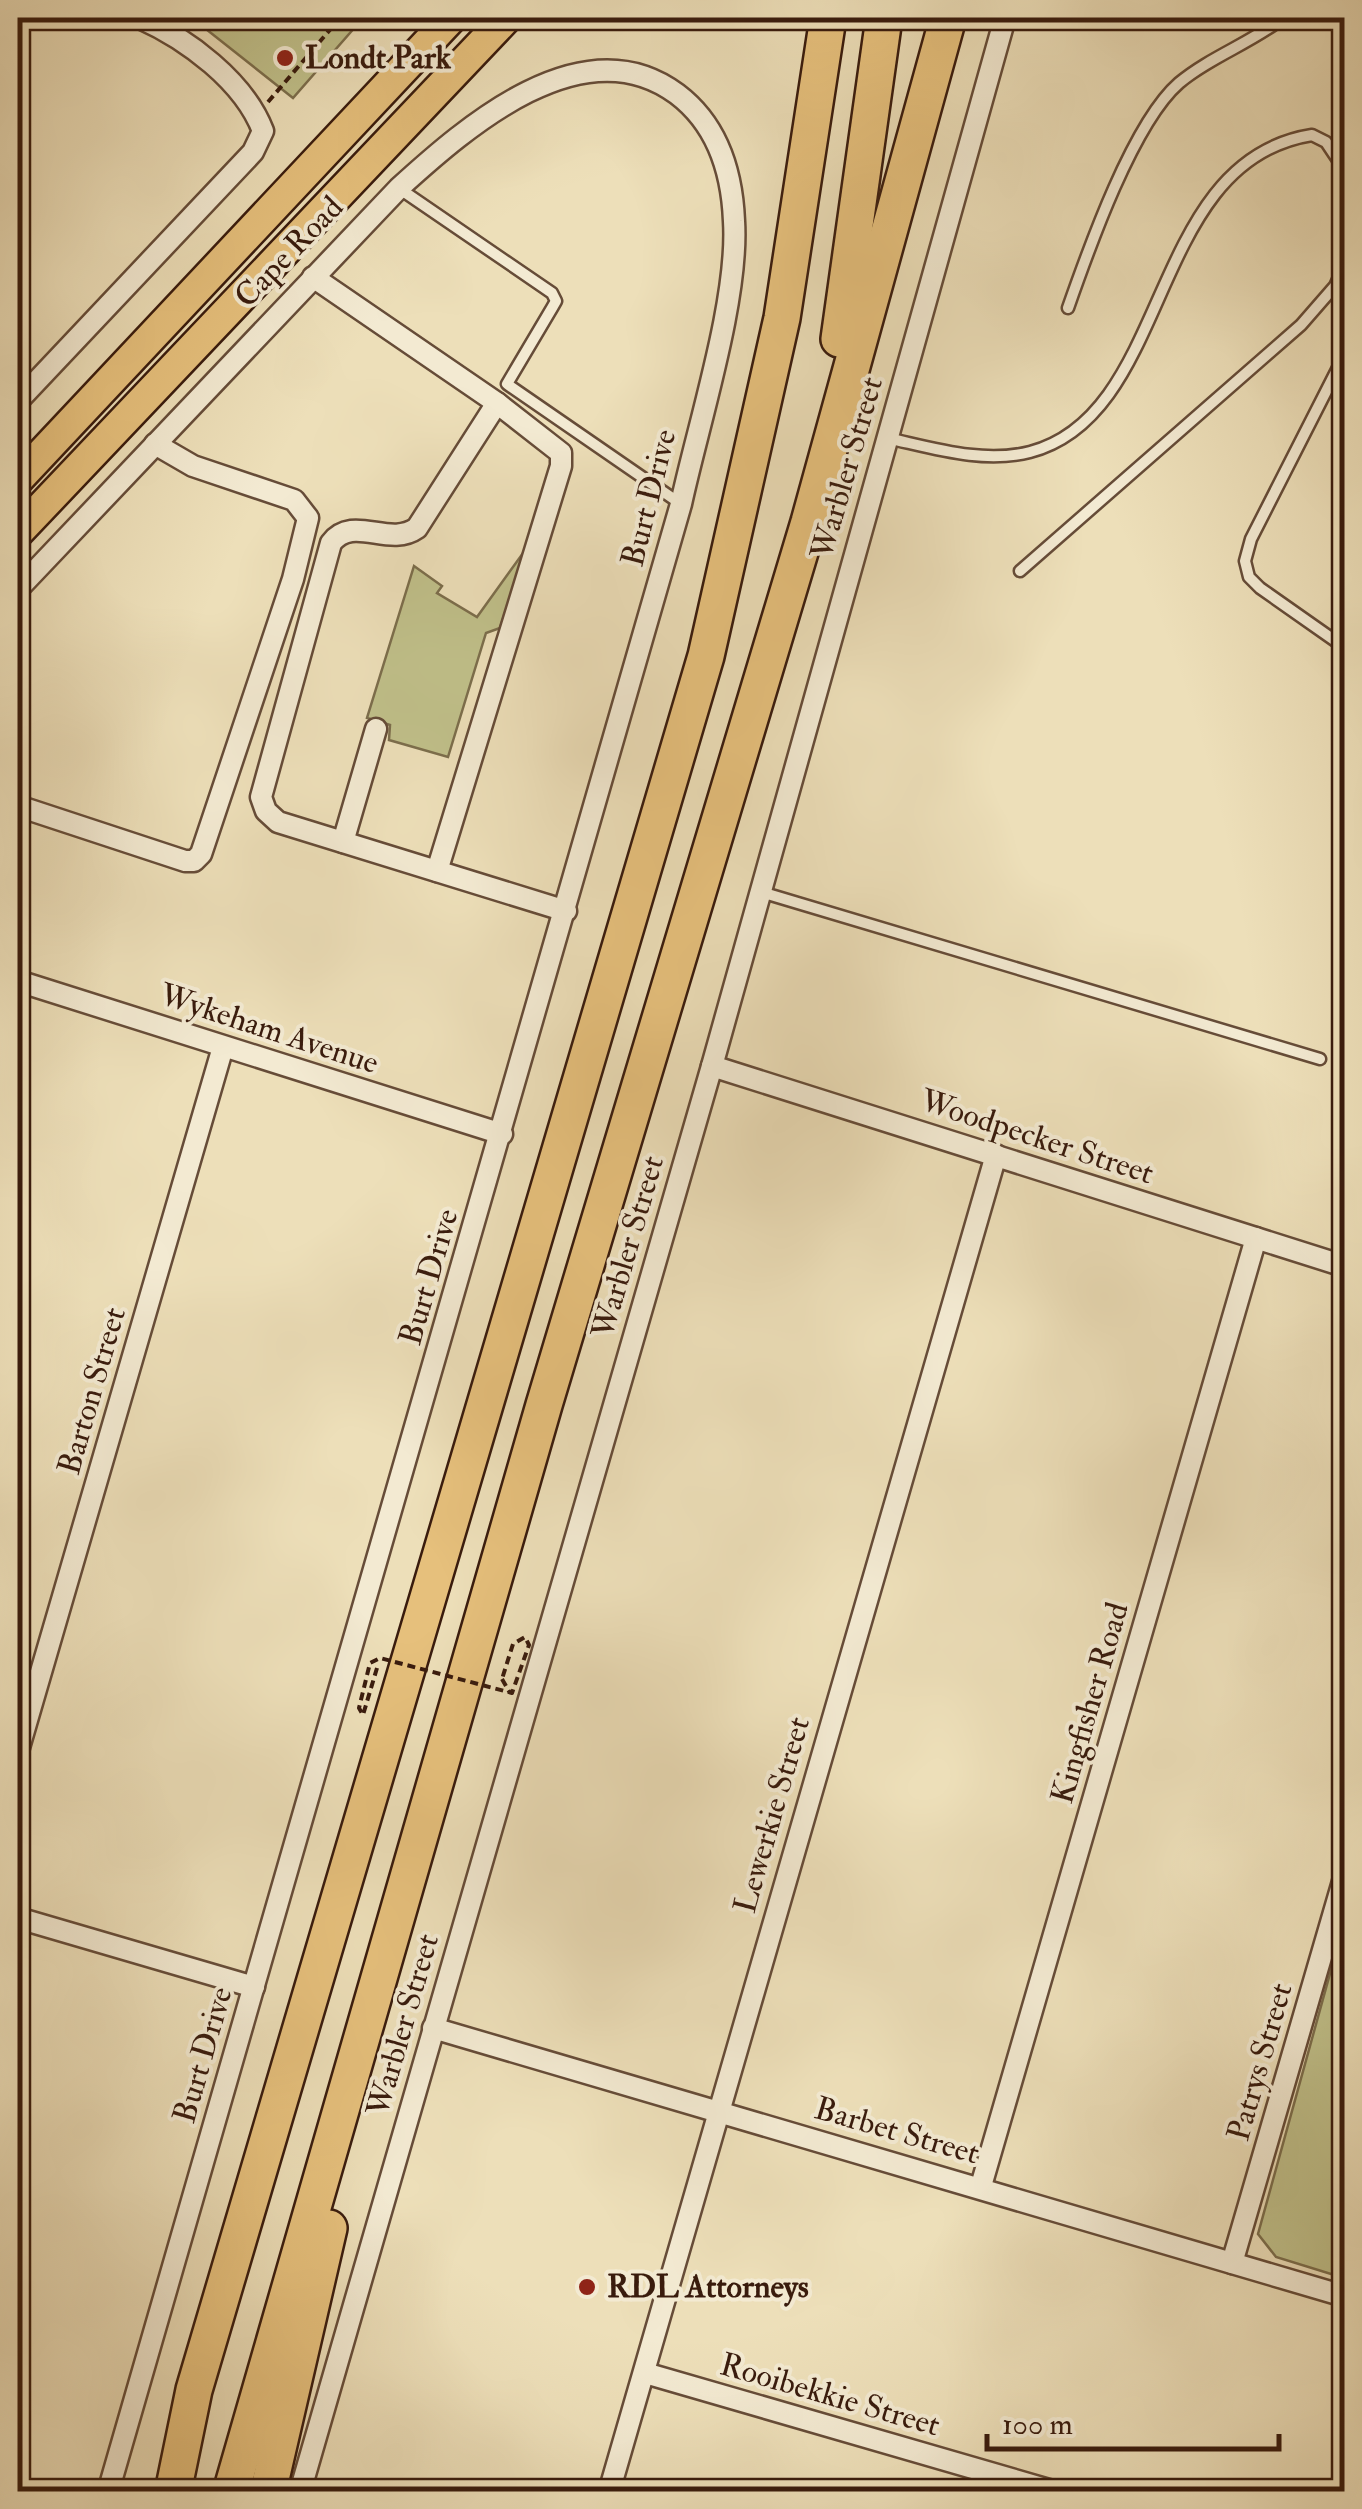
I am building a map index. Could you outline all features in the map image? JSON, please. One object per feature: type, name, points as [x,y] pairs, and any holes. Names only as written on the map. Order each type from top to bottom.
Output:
[{"type":"highway","points":[[782,318],[808,84],[810,18]]},
{"type":"highway","points":[[173,2492],[194,2390],[706,656],[782,318],[828,18]]},
{"type":"highway","points":[[809,522],[856,234],[884,18]]},
{"type":"highway","points":[[230,2492],[544,1405],[809,522],[948,18]]},
{"type":"highway","points":[[268,2492],[398,1915]]},
{"type":"highway","points":[[151,2492],[174,2416],[194,2390]]},
{"type":"main road","name":"Cape Road","points":[[18,480],[451,18]]},
{"type":"main road","name":"Cape Road","points":[[18,532],[506,18]]},
{"type":"street","points":[[18,401],[253,152],[263,131],[250,104],[197,53],[140,18]]},
{"type":"street","name":"Warbler Street","points":[[300,2492],[712,1066],[1004,18]]},
{"type":"street","name":"Cape Road","points":[[18,588],[399,188],[458,135],[496,110],[574,75],[624,72],[669,88]]},
{"type":"street","name":"Burt Drive","points":[[108,2492],[681,504],[726,301],[735,224],[730,180],[720,145],[690,104],[669,88]]},
{"type":"street","points":[[313,278],[556,445],[562,466],[437,871]]},
{"type":"street","points":[[497,403],[417,528],[395,536],[353,529],[342,532],[331,543],[261,797],[266,811],[278,822],[566,912]]},
{"type":"street","points":[[18,806],[185,860],[194,861],[201,854],[294,579],[308,518],[294,500],[193,466],[155,444]]},
{"type":"street","points":[[343,842],[376,729]]},
{"type":"street","name":"Wykeham Avenue","points":[[18,980],[502,1134]]},
{"type":"street","name":"Barton Street","points":[[18,1751],[223,1047]]},
{"type":"street","name":"Woodpecker Street","points":[[712,1066],[1344,1266]]},
{"type":"street","name":"Lewerkie Street","points":[[609,2492],[996,1155]]},
{"type":"street","name":"Kingfisher Road","points":[[981,2186],[1256,1238]]},
{"type":"street","name":"Patrys Street","points":[[1232,2263],[1344,1878]]},
{"type":"street","points":[[18,1918],[254,1987]]},
{"type":"street","name":"Barbet Street","points":[[433,2028],[981,2186],[1344,2296]]},
{"type":"street","name":"Rooibekkie Street","points":[[645,2373],[995,2483],[1056,2492]]},
{"type":"lane","points":[[1068,308],[1086,255],[1162,101],[1193,72],[1283,18]]},
{"type":"lane","points":[[886,438],[973,455],[1004,456],[1030,452],[1069,436],[1115,384],[1200,217],[1232,172],[1271,146],[1312,135],[1326,142],[1344,169]]},
{"type":"lane","points":[[399,188],[552,293],[556,300],[508,384],[681,504]]},
{"type":"lane","points":[[1020,571],[1301,325],[1335,286],[1344,266]]},
{"type":"lane","points":[[1344,356],[1261,516],[1245,561],[1248,577],[1260,588],[1344,647]]},
{"type":"lane","points":[[760,892],[1320,1059]]},
{"type":"path","points":[[263,131],[268,102],[340,18]]},
{"type":"path","points":[[377,1668],[362,1715],[359,1708],[370,1663],[380,1658],[512,1693],[529,1645],[525,1637],[513,1644],[502,1679]]},
{"type":"green space","name":"Londt Park","points":[[192,18],[363,18],[293,98]]},
{"type":"green space","points":[[526,549],[500,628],[486,633],[448,757],[389,740],[390,725],[367,718],[414,566],[442,586],[437,593],[477,617]]},
{"type":"green space","points":[[1344,1923],[1344,2278],[1276,2257],[1258,2234]]},
{"type":"place","name":"Londt Park","points":[[285,58]]},
{"type":"place","name":"RDL Attorneys","points":[[587,2287]]}]
